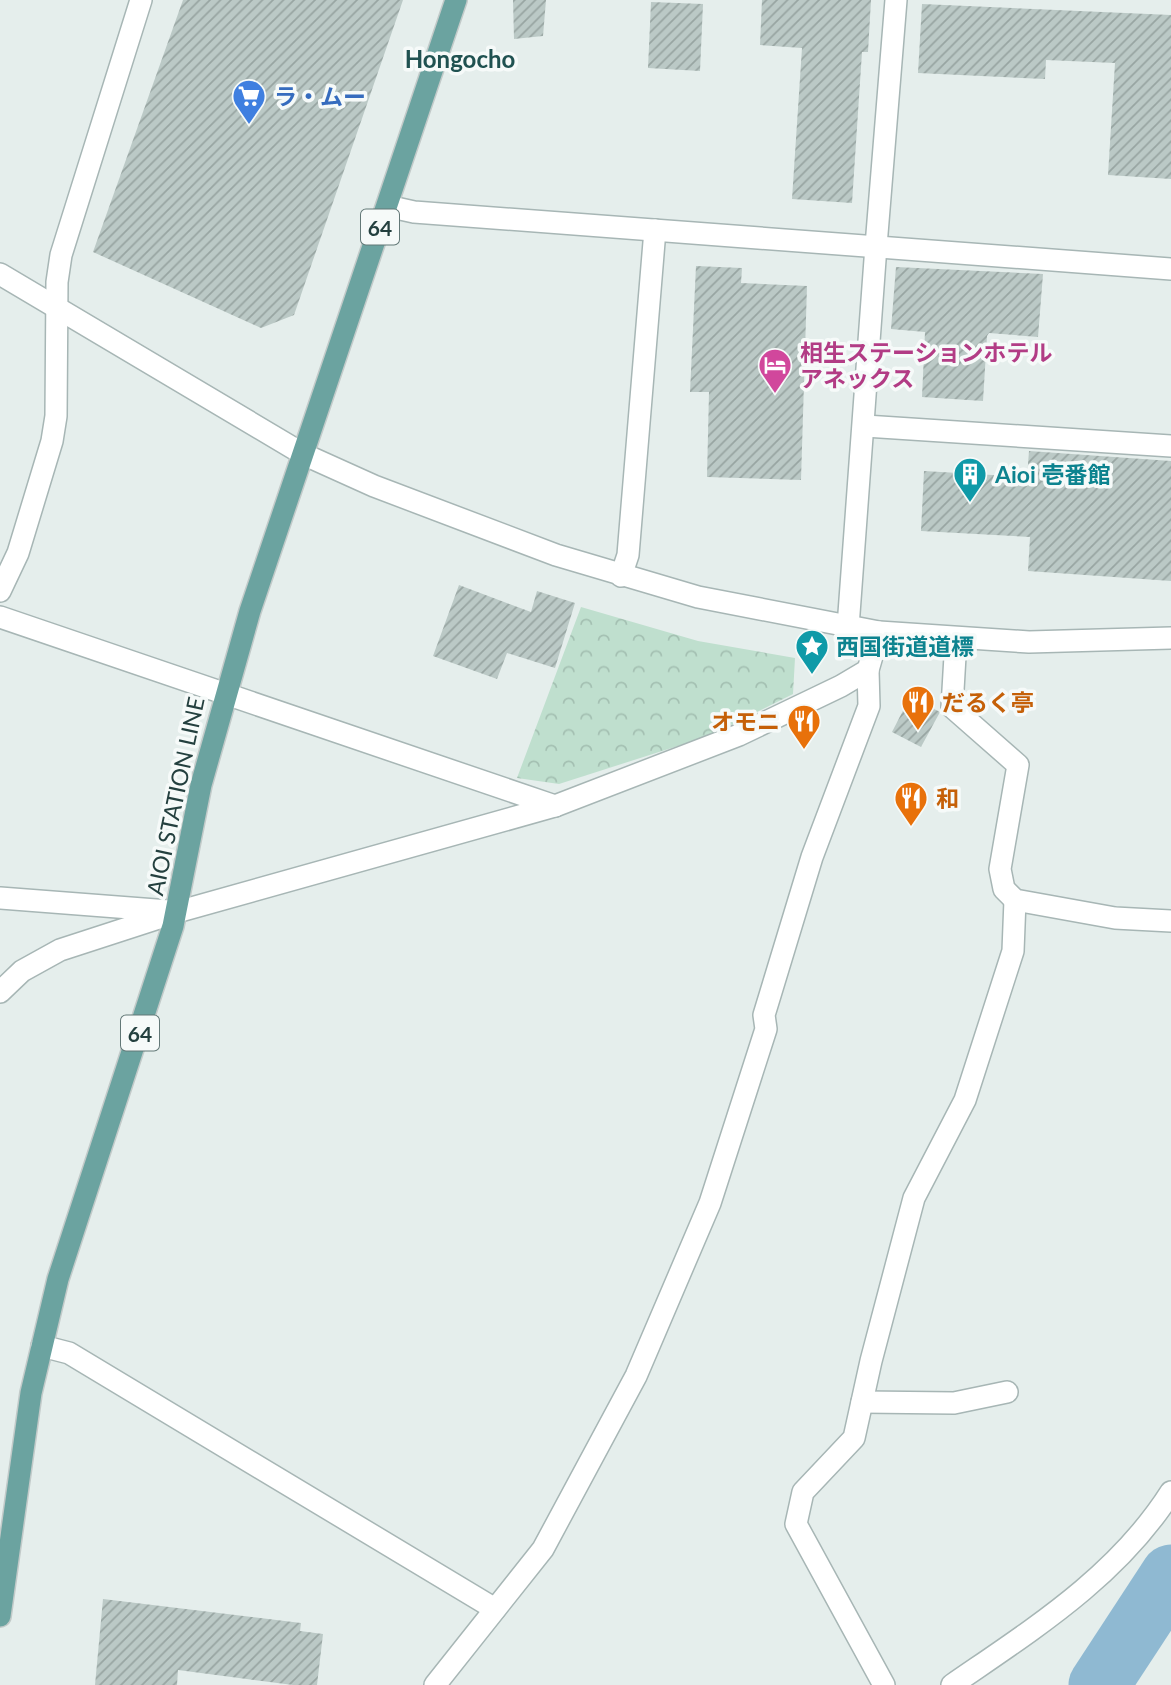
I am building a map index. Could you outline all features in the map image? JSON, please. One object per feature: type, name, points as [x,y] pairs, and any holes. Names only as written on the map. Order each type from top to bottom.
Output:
[{"type":"main road","name":"AIOI STATION LINE","points":[[0,1616],[18,1476],[42,1346],[81,1202],[138,1040],[177,912],[201,785],[224,695],[456,0]]},
{"type":"street","points":[[0,591],[18,553],[52,441],[56,416],[57,282],[61,255],[141,0]]},
{"type":"street","points":[[848,627],[895,0]]},
{"type":"street","points":[[387,206],[414,212],[1171,269]]},
{"type":"street","points":[[621,576],[628,555],[655,230]]},
{"type":"street","points":[[0,274],[303,454],[454,518],[621,576],[762,612],[879,632],[956,639],[1118,642],[1171,638]]},
{"type":"street","points":[[865,426],[1171,446]]},
{"type":"street","points":[[0,617],[555,806]]},
{"type":"street","points":[[435,1685],[543,1549],[572,1500],[664,1317],[710,1203],[766,1030],[764,1015],[812,857],[869,706],[868,670],[879,632]]},
{"type":"street","points":[[956,639],[952,707],[1018,765],[1000,869],[1004,889],[1015,900],[1115,918],[1171,921]]},
{"type":"street","points":[[0,992],[22,971],[60,950],[177,912],[555,806],[739,735],[841,687],[868,670]]},
{"type":"street","points":[[0,898],[177,912]]},
{"type":"street","points":[[884,1685],[796,1524],[803,1492],[854,1438],[914,1198],[965,1100],[1013,951],[1015,900]]},
{"type":"street","points":[[42,1346],[69,1353],[495,1609]]},
{"type":"street","points":[[862,1402],[954,1403],[1007,1392]]},
{"type":"street","points":[[952,1685],[1055,1614],[1105,1573],[1140,1537],[1171,1492]]},
{"type":"green space","points":[[581,607],[698,641],[795,658],[793,694],[709,736],[559,784],[517,778]]},
{"type":"building","name":"ラ・ムー","points":[[183,0],[403,0],[294,315],[261,328],[93,252]]},
{"type":"building","points":[[513,0],[546,0],[543,36],[514,39]]},
{"type":"building","points":[[762,0],[871,0],[868,52],[862,52],[852,203],[792,199],[802,48],[760,45]]},
{"type":"building","points":[[651,2],[703,4],[700,71],[648,68]]},
{"type":"building","points":[[922,4],[1171,15],[1171,179],[1108,175],[1115,63],[1046,60],[1045,79],[918,73]]},
{"type":"building","points":[[696,266],[742,268],[741,283],[807,286],[801,480],[707,477],[709,392],[690,392]]},
{"type":"building","points":[[896,267],[1043,274],[1038,337],[989,333],[987,336],[983,401],[922,397],[925,332],[891,329]]},
{"type":"building","points":[[1029,451],[1171,461],[1171,581],[1028,571],[1030,537],[921,531],[924,471],[1027,477]]},
{"type":"building","points":[[459,585],[531,612],[537,591],[575,603],[555,668],[507,653],[497,679],[433,656]]},
{"type":"building","points":[[910,697],[940,712],[921,747],[892,732]]},
{"type":"building","points":[[103,1599],[301,1623],[300,1631],[323,1634],[317,1685],[293,1685],[178,1670],[177,1685],[95,1685]]},
{"type":"waterway","points":[[1099,1685],[1171,1575]]},
{"type":"place","name":"ラ・ムー","points":[[249,126]]},
{"type":"place","name":"相生ステーションホテル アネックス","points":[[775,395]]},
{"type":"place","name":"Aioi 壱番館","points":[[970,504]]},
{"type":"place","name":"西国街道道標","points":[[812,676]]},
{"type":"place","name":"だるく亭","points":[[918,732]]},
{"type":"place","name":"オモニ","points":[[804,751]]},
{"type":"place","name":"和","points":[[911,828]]},
{"type":"district","name":"Hongocho","points":[[460,58]]}]
